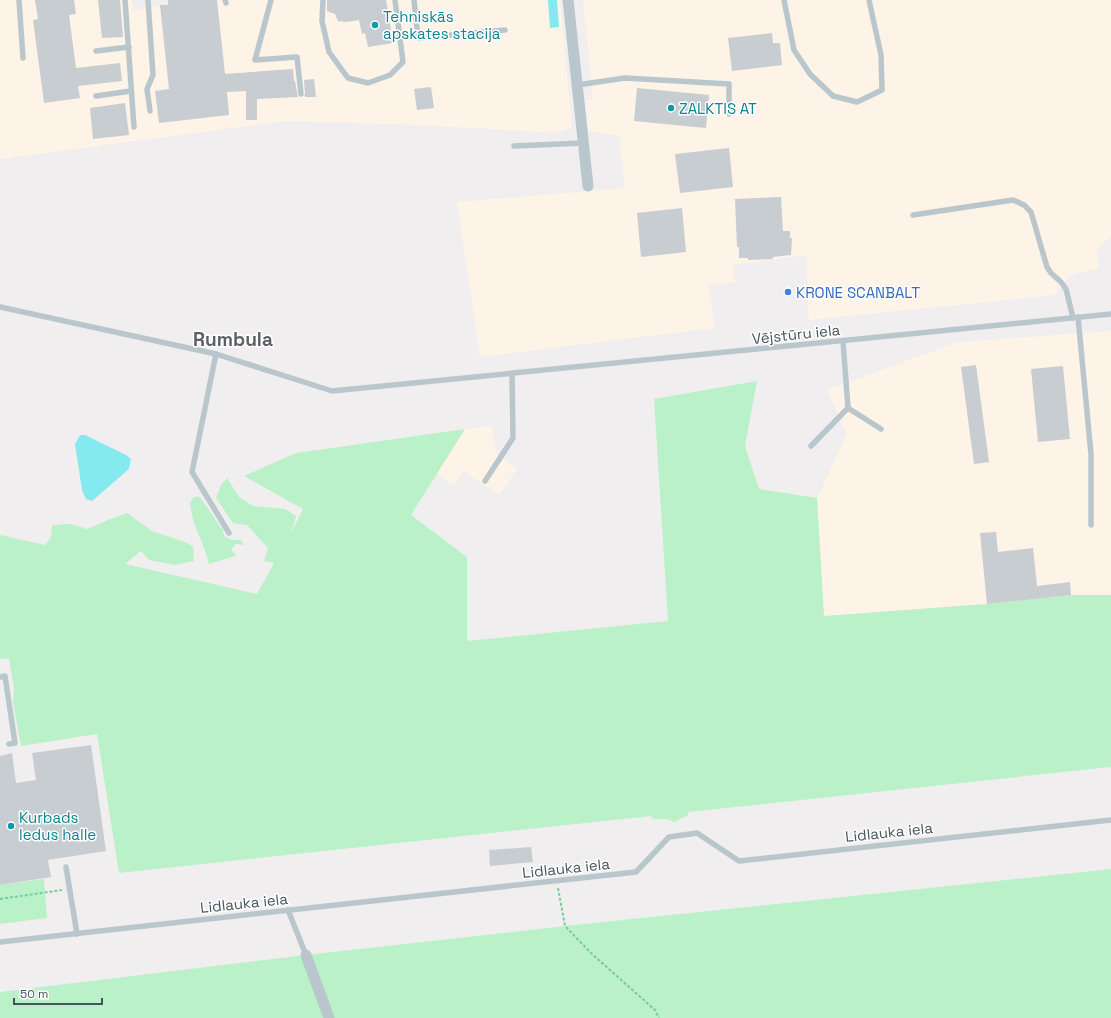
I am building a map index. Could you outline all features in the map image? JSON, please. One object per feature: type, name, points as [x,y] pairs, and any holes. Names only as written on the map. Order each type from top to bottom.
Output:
[{"type":"street","points":[[568,0],[588,186]]},
{"type":"street","points":[[306,955],[329,1018]]},
{"type":"lane","points":[[19,0],[23,58]]},
{"type":"lane","points":[[125,0],[134,127]]},
{"type":"lane","points":[[148,0],[153,75],[148,89],[150,111]]},
{"type":"lane","points":[[271,0],[255,60],[297,57],[301,94]]},
{"type":"lane","points":[[323,0],[322,21],[329,52],[348,78],[368,83],[390,75],[403,62],[395,0]]},
{"type":"lane","points":[[414,0],[418,38],[505,30]]},
{"type":"lane","points":[[784,0],[794,50],[810,74],[833,96],[857,102],[882,90],[881,55],[869,0]]},
{"type":"lane","points":[[96,51],[128,47]]},
{"type":"lane","points":[[577,85],[625,78],[729,84],[729,114]]},
{"type":"lane","points":[[96,96],[132,91]]},
{"type":"lane","points":[[514,146],[583,143]]},
{"type":"lane","points":[[913,216],[1013,200],[1024,205],[1031,212],[1049,270],[1066,289],[1076,317],[1091,454],[1091,525]]},
{"type":"lane","name":"Vējstūru iela","points":[[0,307],[216,354],[332,391],[1111,314]]},
{"type":"lane","points":[[812,446],[848,408],[843,341]]},
{"type":"lane","points":[[216,354],[192,472],[229,532]]},
{"type":"lane","points":[[485,480],[513,438],[512,374]]},
{"type":"lane","points":[[848,408],[881,429]]},
{"type":"lane","points":[[0,677],[5,676],[15,742],[9,744]]},
{"type":"lane","name":"Lidlauka iela","points":[[0,942],[636,872],[669,837],[697,833],[739,861],[1111,820]]},
{"type":"lane","points":[[66,868],[76,934]]},
{"type":"lane","points":[[288,910],[306,955]]},
{"type":"path","points":[[556,881],[566,926],[592,954],[654,1010],[659,1018]]},
{"type":"path","points":[[0,899],[69,889]]},
{"type":"shaded area","points":[[0,0],[132,0],[133,11],[168,5],[168,0],[560,0],[572,127],[558,133],[417,125],[287,121],[0,159]]},
{"type":"shaded area","points":[[583,0],[1111,0],[1111,237],[1097,249],[1099,268],[1071,275],[1054,295],[809,320],[806,255],[733,265],[735,282],[708,286],[715,328],[480,357],[457,202],[625,188],[619,136],[588,131],[586,100],[593,100]]},
{"type":"shaded area","points":[[1111,331],[1111,595],[1071,595],[987,604],[824,616],[817,498],[847,433],[827,390],[958,342]]},
{"type":"shaded area","points":[[491,426],[496,454],[517,469],[499,495],[463,471],[454,485],[430,469],[426,435]]},
{"type":"green space","points":[[757,381],[745,446],[759,489],[817,498],[824,616],[987,604],[1071,595],[1111,595],[1111,767],[688,812],[688,815],[674,822],[667,819],[653,819],[651,816],[119,873],[97,734],[21,746],[13,702],[14,689],[9,658],[0,659],[0,535],[45,545],[51,537],[52,525],[71,524],[87,529],[127,513],[152,531],[193,546],[194,561],[175,565],[149,560],[141,551],[125,564],[257,594],[274,563],[264,561],[268,548],[247,525],[233,523],[216,498],[221,485],[227,478],[239,497],[253,506],[285,509],[296,516],[291,533],[303,509],[244,476],[296,453],[465,429],[411,515],[467,557],[467,641],[668,621],[654,399]]},
{"type":"green space","points":[[194,497],[200,497],[222,529],[225,537],[233,540],[241,540],[244,545],[236,544],[231,549],[238,555],[209,564],[191,511],[190,503]]},
{"type":"green space","points":[[1111,869],[1111,1018],[0,1018],[0,992],[306,955],[565,926]]},
{"type":"green space","points":[[44,879],[47,918],[0,924],[0,885]]},
{"type":"water","points":[[548,0],[557,0],[559,27],[550,28]]},
{"type":"water","points":[[80,435],[85,435],[126,455],[131,459],[129,469],[92,501],[86,499],[82,490],[75,444]]},
{"type":"building","points":[[35,0],[74,0],[76,14],[69,15],[76,68],[120,63],[122,81],[78,86],[80,98],[44,103],[33,20],[38,19]]},
{"type":"building","points":[[98,0],[120,0],[123,37],[102,38]]},
{"type":"building","points":[[168,0],[217,0],[225,74],[293,69],[298,97],[257,99],[257,120],[246,120],[246,91],[227,92],[229,115],[159,123],[155,91],[169,89],[160,5],[168,5]]},
{"type":"building","name":"Tehniskās apskates stacija","points":[[327,0],[386,0],[393,43],[368,47],[365,33],[362,34],[359,20],[346,22],[338,21],[335,14],[327,11]]},
{"type":"building","points":[[772,33],[773,43],[780,43],[782,65],[732,71],[728,38]]},
{"type":"building","points":[[314,79],[316,97],[304,96],[304,80]]},
{"type":"building","points":[[431,87],[434,108],[417,110],[414,89]]},
{"type":"building","name":"ZALKTIS AT","points":[[637,88],[709,95],[706,128],[634,121]]},
{"type":"building","points":[[125,103],[129,135],[93,139],[90,108]]},
{"type":"building","points":[[729,148],[733,187],[680,193],[675,154]]},
{"type":"building","points":[[781,197],[783,231],[790,231],[790,238],[792,238],[791,255],[773,257],[773,259],[748,260],[748,258],[739,258],[739,247],[737,247],[735,199]]},
{"type":"building","points":[[682,208],[686,252],[641,257],[637,213]]},
{"type":"building","points":[[976,365],[989,462],[974,464],[961,367]]},
{"type":"building","points":[[1063,366],[1070,439],[1038,442],[1031,369]]},
{"type":"building","points":[[996,532],[998,552],[1033,548],[1037,586],[1070,582],[1071,595],[987,604],[980,533]]},
{"type":"building","points":[[91,745],[106,851],[48,860],[51,877],[0,885],[0,756],[12,753],[16,783],[36,780],[32,753]]},
{"type":"building","points":[[531,847],[533,862],[490,866],[489,850]]},
{"type":"place","name":"Tehniskās apskates stacija","points":[[375,25]]},
{"type":"place","name":"ZALKTIS AT","points":[[671,108]]},
{"type":"place","name":"KRONE SCANBALT","points":[[788,292]]},
{"type":"place","name":"Kurbads ledus halle","points":[[11,826]]},
{"type":"district","name":"Rumbula","points":[[233,339]]}]
